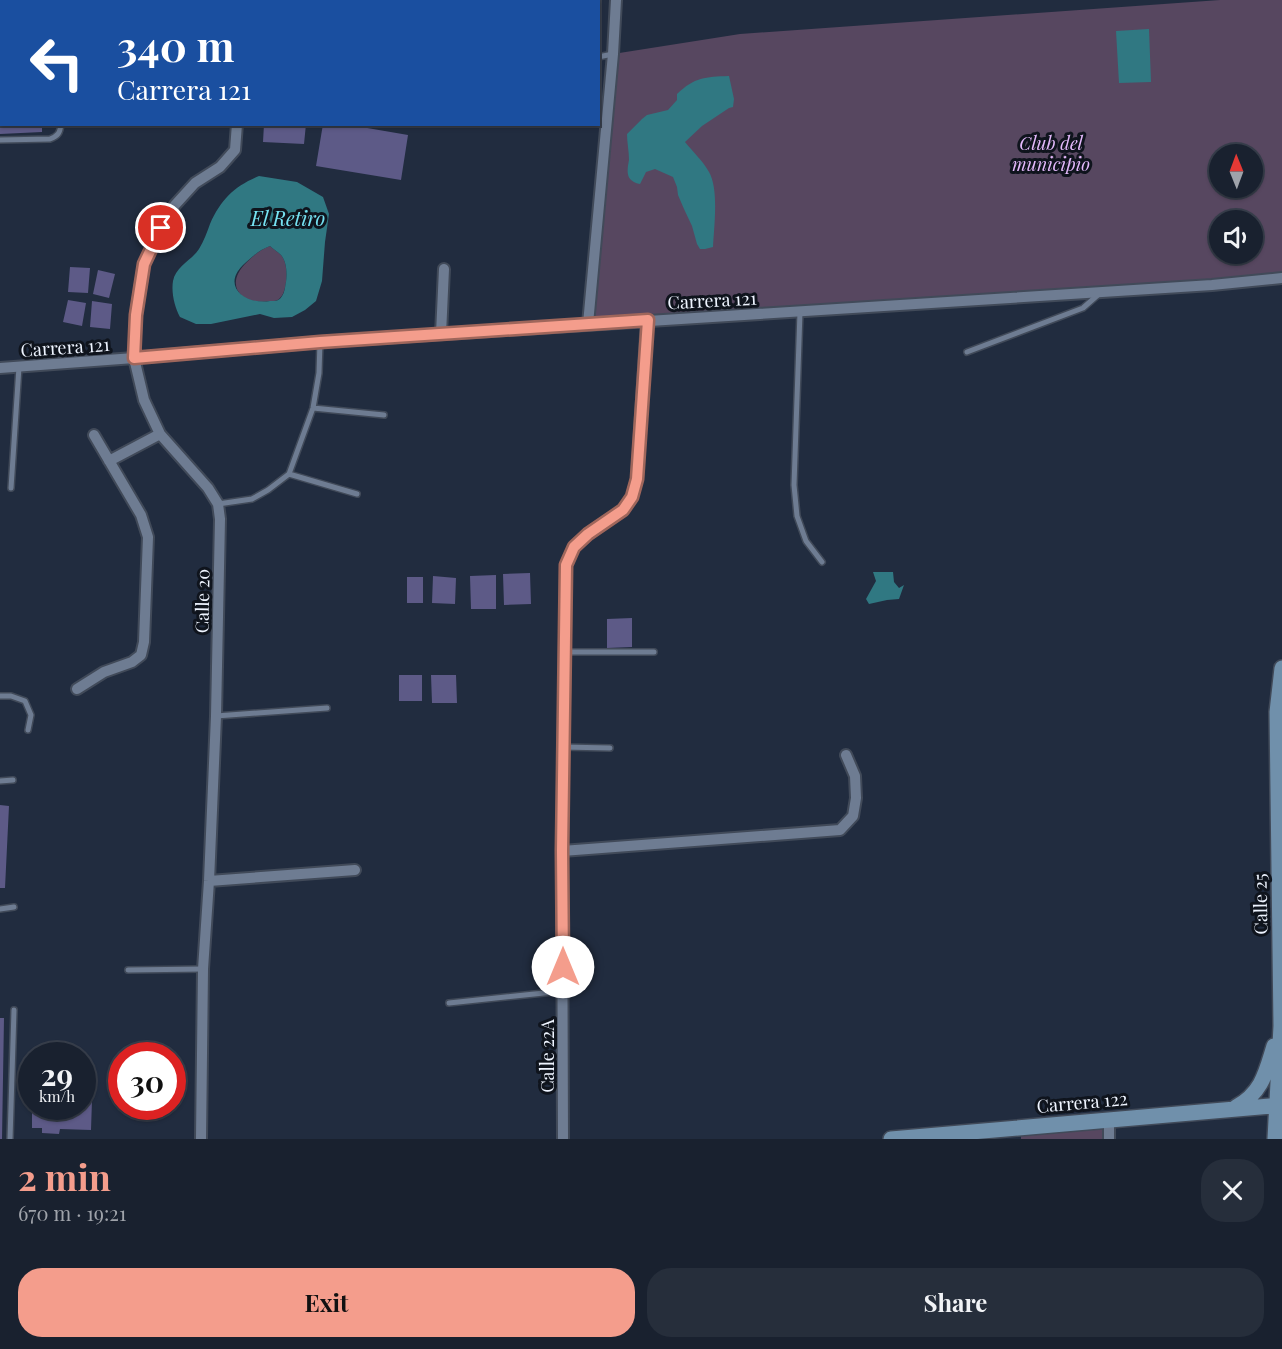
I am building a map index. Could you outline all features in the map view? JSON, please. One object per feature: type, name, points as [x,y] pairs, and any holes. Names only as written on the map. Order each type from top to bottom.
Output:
[{"type":"main road","name":"Calle 25","points":[[1275,1139],[1280,1105],[1277,712],[1282,668]]},
{"type":"main road","points":[[1232,1109],[1246,1102],[1259,1087],[1281,1029]]},
{"type":"main road","name":"Carrera 122","points":[[891,1139],[935,1137],[1280,1105]]},
{"type":"street","points":[[588,324],[616,0]]},
{"type":"street","points":[[218,504],[208,488],[160,434],[144,400],[134,358],[136,315],[144,264],[161,228],[175,205],[195,183],[220,167],[235,150],[237,126]]},
{"type":"street","points":[[441,334],[444,269]]},
{"type":"street","name":"Carrera 121","points":[[0,368],[320,342],[1101,292],[1282,278]]},
{"type":"street","name":"Calle 22A","points":[[563,1139],[562,851],[566,565],[574,547],[588,534],[623,510],[632,497],[637,479],[648,320]]},
{"type":"street","points":[[109,461],[160,434]]},
{"type":"street","points":[[77,689],[104,672],[132,662],[141,655],[144,642],[148,537],[141,515],[94,435]]},
{"type":"street","name":"Calle 20","points":[[201,1139],[203,969],[216,716],[220,519],[218,504]]},
{"type":"street","points":[[562,851],[840,830],[853,816],[856,798],[855,776],[846,755]]},
{"type":"street","points":[[209,881],[355,870]]},
{"type":"street","points":[[1109,1120],[1109,1139]]},
{"type":"lane","points":[[600,57],[613,54]]},
{"type":"lane","points":[[0,140],[50,139],[60,133],[61,126]]},
{"type":"lane","points":[[967,352],[1083,308],[1101,292]]},
{"type":"lane","points":[[800,312],[794,485],[798,516],[806,541],[822,562]]},
{"type":"lane","points":[[218,504],[252,499],[289,474],[313,408],[319,374],[320,342]]},
{"type":"lane","points":[[11,488],[19,366]]},
{"type":"lane","points":[[313,408],[384,415]]},
{"type":"lane","points":[[289,474],[357,494]]},
{"type":"lane","points":[[565,652],[654,652]]},
{"type":"lane","points":[[0,696],[11,696],[25,701],[31,715],[28,730]]},
{"type":"lane","points":[[216,716],[327,708]]},
{"type":"lane","points":[[563,747],[610,748]]},
{"type":"lane","points":[[0,781],[13,780]]},
{"type":"lane","points":[[0,909],[14,907]]},
{"type":"lane","points":[[128,970],[203,969]]},
{"type":"lane","points":[[448,1003],[563,990]]},
{"type":"lane","points":[[10,1139],[14,1010]]},
{"type":"green space","name":"Club del municipio","points":[[1220,0],[1282,0],[1282,278],[588,324],[613,54],[740,34]]},
{"type":"green space","points":[[270,246],[281,255],[286,268],[286,282],[281,297],[276,301],[260,302],[244,297],[236,286],[236,278],[240,270],[260,251]]},
{"type":"green space","points":[[1109,1120],[1109,1139],[1021,1139],[1021,1127]]},
{"type":"water","points":[[1149,29],[1151,82],[1119,83],[1116,31]]},
{"type":"water","points":[[729,76],[734,99],[733,107],[702,126],[685,142],[707,168],[714,188],[713,247],[700,249],[673,177],[655,169],[646,172],[640,184],[629,178],[627,134],[647,115],[668,110],[677,100],[677,94],[689,84],[707,78]]},
{"type":"water","name":"El Retiro","points":[[259,176],[297,182],[323,197],[329,214],[322,281],[316,301],[292,317],[274,318],[260,314],[211,324],[196,324],[180,317],[173,295],[175,276],[180,267],[199,249],[214,215],[224,200]],"holes":[[[270,246],[281,255],[285,265],[286,279],[283,294],[280,299],[274,301],[261,302],[245,297],[236,287],[237,273],[256,254]]]},
{"type":"water","points":[[873,572],[893,572],[894,582],[899,588],[904,585],[899,599],[869,604],[866,599],[876,581]]},
{"type":"building","points":[[0,126],[42,126],[42,132],[0,134]]},
{"type":"building","points":[[264,126],[306,126],[304,144],[263,142]]},
{"type":"building","points":[[323,126],[356,126],[408,135],[401,180],[316,166]]},
{"type":"building","points":[[70,267],[90,268],[88,293],[68,292]]},
{"type":"building","points":[[98,270],[115,274],[109,298],[93,294]]},
{"type":"building","points":[[68,300],[86,303],[82,326],[63,322]]},
{"type":"building","points":[[92,301],[112,304],[110,329],[90,327]]},
{"type":"building","points":[[530,573],[531,604],[504,605],[503,574]]},
{"type":"building","points":[[496,575],[496,609],[471,609],[470,576]]},
{"type":"building","points":[[433,576],[456,578],[455,604],[432,603]]},
{"type":"building","points":[[407,577],[423,577],[423,603],[407,603]]},
{"type":"building","points":[[632,618],[632,647],[607,648],[607,619]]},
{"type":"building","points":[[399,675],[422,675],[422,701],[399,701]]},
{"type":"building","points":[[431,675],[456,675],[457,703],[432,703]]},
{"type":"building","points":[[0,805],[9,806],[5,888],[0,888]]},
{"type":"building","points":[[0,1018],[4,1018],[2,1139],[0,1139]]},
{"type":"building","points":[[32,1120],[91,1120],[91,1130],[60,1129],[59,1134],[42,1133],[42,1128],[32,1128]]},
{"type":"route","points":[[161,228],[144,264],[136,315],[134,358],[320,342],[648,320],[637,479],[632,497],[623,510],[588,534],[574,547],[566,565],[562,851],[563,967]]}]
